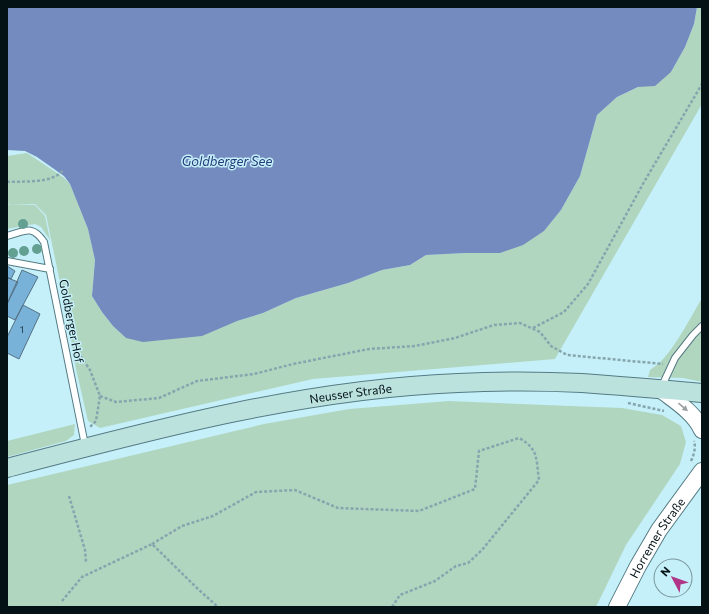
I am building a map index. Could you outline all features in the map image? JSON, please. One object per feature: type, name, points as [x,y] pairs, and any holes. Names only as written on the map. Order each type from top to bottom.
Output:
[{"type":"main road","name":"Neusser Straße","points":[[7,468],[84,440],[173,426],[257,407],[332,395],[403,387],[458,383],[581,383],[702,393]]},
{"type":"street","points":[[660,389],[692,415],[698,421],[702,430]]},
{"type":"street","name":"Horremer Straße","points":[[617,607],[659,530],[702,470]]},
{"type":"lane","name":"Goldberger Hof","points":[[7,236],[28,230],[34,231],[44,242],[84,440]]},
{"type":"lane","points":[[7,261],[50,269]]},
{"type":"lane","points":[[660,389],[675,358],[702,326]]},
{"type":"path","points":[[533,329],[564,312],[588,284],[644,182],[702,84]]},
{"type":"path","points":[[7,182],[48,180],[60,174],[63,170]]},
{"type":"path","points":[[100,396],[116,402],[159,398],[197,381],[254,374],[293,364],[369,349],[415,346],[455,338],[494,325],[520,323],[540,332],[551,346],[567,355],[672,365]]},
{"type":"path","points":[[65,344],[75,348],[90,370],[100,396],[96,421],[84,440]]},
{"type":"path","points":[[623,402],[668,411]]},
{"type":"path","points":[[62,601],[82,577],[152,544],[182,526],[213,516],[256,492],[295,490],[338,508],[419,511],[475,489],[479,451],[519,438],[528,442],[535,451],[539,480],[482,550],[468,563],[456,566],[435,581],[400,595],[392,607]]},
{"type":"path","points":[[69,496],[85,550],[86,562]]},
{"type":"path","points":[[152,544],[218,607]]},
{"type":"green space","points":[[697,7],[702,7],[702,104],[555,359],[313,379],[100,428],[88,421],[76,369],[67,316],[46,215],[35,204],[7,204],[7,156],[27,153],[63,177],[70,184],[88,229],[95,260],[92,296],[113,326],[126,338],[237,321],[263,313],[296,298],[348,283],[382,270],[410,265],[426,255],[500,253],[544,231],[561,210],[580,176],[597,115],[617,97],[671,72],[685,47],[694,24]]},
{"type":"green space","points":[[7,205],[35,205],[45,216],[50,240],[41,227],[35,224],[7,229]]},
{"type":"green space","points":[[702,298],[702,382],[683,378],[648,377],[650,370],[665,357],[672,348],[686,327]]},
{"type":"green space","points":[[449,401],[622,408],[662,415],[681,426],[686,442],[680,464],[626,545],[596,607],[7,607],[7,485],[264,424],[349,409]]},
{"type":"green space","points":[[75,424],[74,435],[66,441],[7,457],[7,441]]},
{"type":"water","name":"Goldberger See","points":[[7,7],[697,7],[694,24],[685,47],[671,72],[655,86],[638,87],[617,97],[597,115],[580,176],[561,210],[544,231],[523,245],[500,253],[426,255],[410,265],[382,270],[348,283],[296,298],[263,313],[237,321],[202,336],[143,342],[126,338],[113,326],[92,296],[95,260],[88,229],[70,184],[64,176],[37,157],[25,151],[7,150]]},
{"type":"building","points":[[7,266],[15,271],[11,279],[7,277]]},
{"type":"building","points":[[22,270],[38,277],[15,320],[7,316],[7,304]]},
{"type":"building","points":[[8,278],[18,282],[7,304],[7,280]]},
{"type":"building","points":[[23,305],[40,314],[19,359],[7,353],[7,337]]}]
